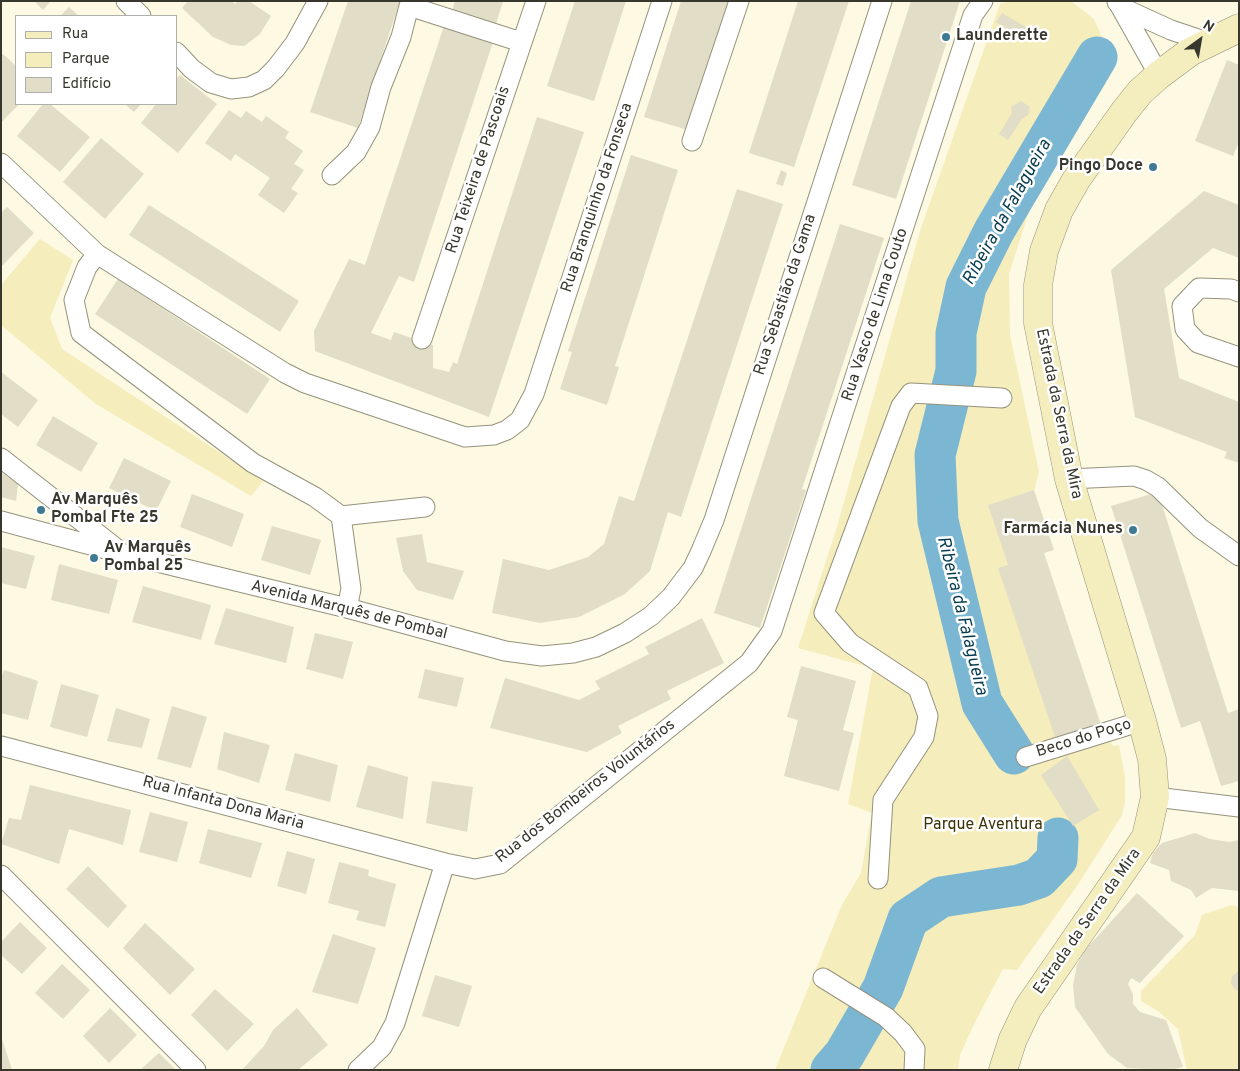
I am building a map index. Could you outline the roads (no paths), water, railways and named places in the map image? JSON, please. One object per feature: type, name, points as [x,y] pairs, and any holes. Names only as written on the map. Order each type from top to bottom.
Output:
[{"type":"street","points":[[126,1],[140,15]]},
{"type":"street","points":[[178,54],[192,69],[211,83],[232,89],[249,87],[264,80],[276,68],[295,43],[318,1]]},
{"type":"street","name":"Rua Teixeira de Pascoais","points":[[422,339],[536,1]]},
{"type":"street","name":"Rua Branquinho da Fonseca","points":[[1,163],[97,254],[285,373],[306,383],[465,437],[494,435],[507,430],[520,420],[534,394],[662,1]]},
{"type":"street","points":[[692,141],[738,1]]},
{"type":"street","name":"Rua Sebastião da Gama","points":[[680,585],[697,560],[714,520],[882,1]]},
{"type":"street","name":"Rua Vasco de Lima Couto","points":[[772,631],[973,15],[982,1]]},
{"type":"street","points":[[1117,2],[1127,10],[1171,30],[1207,42]]},
{"type":"street","points":[[1117,2],[1158,75]]},
{"type":"street","points":[[332,175],[356,152],[370,127],[381,86],[401,37],[409,6],[522,42]]},
{"type":"street","name":"Estrada da Serra da Mira","points":[[1003,1070],[1013,1039],[1028,1008],[1146,837],[1155,797],[1152,759],[1142,721],[1069,479],[1038,322],[1038,285],[1042,260],[1059,210],[1076,180],[1124,112],[1158,75],[1207,42],[1239,28]]},
{"type":"street","points":[[97,254],[87,267],[74,300],[81,333],[253,463],[315,496],[341,516],[425,507]]},
{"type":"street","points":[[1239,292],[1231,289],[1199,288],[1182,306],[1184,328],[1198,343],[1239,357]]},
{"type":"street","points":[[878,880],[883,800],[924,737],[928,716],[918,688],[850,643],[824,613],[901,406],[910,393],[1002,398]]},
{"type":"street","points":[[1,458],[124,554]]},
{"type":"street","points":[[1069,479],[1134,476],[1146,480],[1158,487],[1200,528],[1239,556]]},
{"type":"street","points":[[341,516],[351,589],[347,608]]},
{"type":"street","name":"Avenida Marquês de Pombal","points":[[1,521],[124,554],[347,608],[505,651],[542,656],[573,654],[596,647],[626,633],[651,616],[680,585]]},
{"type":"street","name":"Rua dos Bombeiros Voluntários","points":[[445,863],[475,869],[500,864],[749,662],[772,631]]},
{"type":"street","name":"Beco do Poço","points":[[1026,757],[1142,721]]},
{"type":"street","name":"Rua Infanta Dona Maria","points":[[1,746],[445,863]]},
{"type":"street","points":[[1155,797],[1239,807]]},
{"type":"street","points":[[358,1070],[382,1047],[395,1023],[445,863]]},
{"type":"street","points":[[1,875],[196,1070]]},
{"type":"street","points":[[823,978],[886,1017],[903,1033],[914,1049],[914,1070]]},
{"type":"waterway","name":"Ribeira da Falagueira","points":[[1014,754],[982,703],[938,521],[935,455],[956,371],[956,333],[966,287],[994,231],[1097,57]]},
{"type":"waterway","name":"Ribeira da Falagueira","points":[[831,1070],[844,1055],[883,988],[908,919],[941,897],[1019,885],[1039,878],[1057,859],[1058,838]]},
{"type":"place","name":"Launderette","points":[[946,37]]},
{"type":"place","name":"Pingo Doce","points":[[1153,167]]},
{"type":"place","name":"Av Marquês Pombal Fte 25","points":[[41,510]]},
{"type":"place","name":"Farmácia Nunes","points":[[1133,530]]},
{"type":"place","name":"Av Marquês Pombal 25","points":[[94,558]]},
{"type":"park label","name":"Parque Aventura","points":[[983,826]]}]
